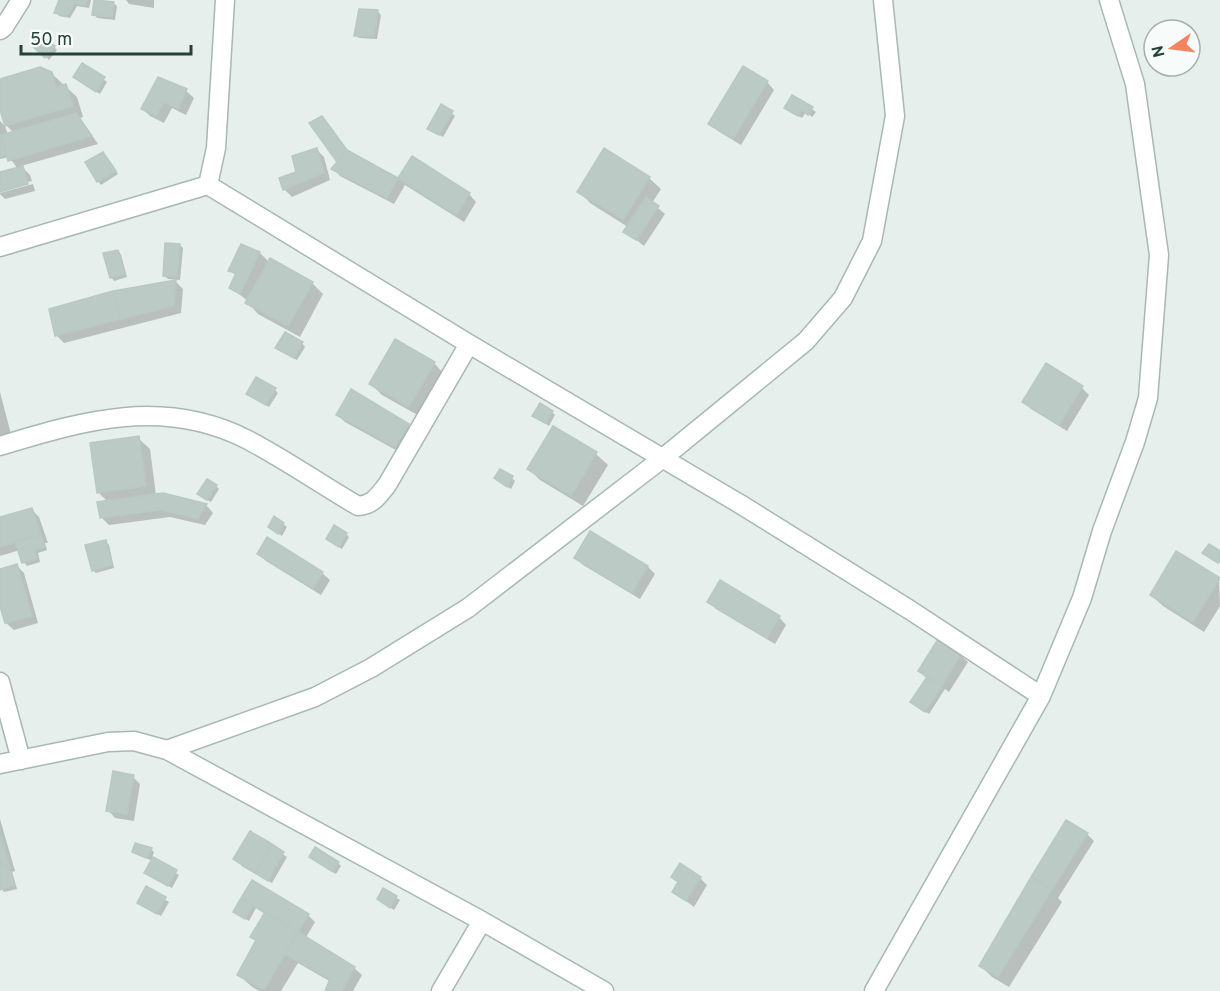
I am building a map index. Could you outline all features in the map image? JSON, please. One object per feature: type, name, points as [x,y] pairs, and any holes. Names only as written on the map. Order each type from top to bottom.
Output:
[{"type":"street","points":[[0,30],[21,0]]},
{"type":"street","points":[[208,185],[216,148],[225,0]]},
{"type":"street","points":[[167,750],[315,697],[371,668],[468,608],[663,458],[806,342],[843,298],[872,241],[895,116],[883,0]]},
{"type":"street","points":[[874,991],[1041,696],[1082,598],[1102,531],[1135,442],[1148,398],[1159,255],[1135,84],[1109,0]]},
{"type":"street","points":[[0,246],[208,185],[469,344],[741,504],[1041,696]]},
{"type":"street","points":[[0,446],[52,430],[106,419],[173,416],[196,421],[248,440],[358,507],[367,506],[376,500],[387,485],[469,344]]},
{"type":"street","points":[[0,682],[21,759]]},
{"type":"street","points":[[0,765],[108,742],[134,741],[167,750],[482,921],[604,991]]},
{"type":"street","points":[[441,991],[482,921]]},
{"type":"building","points":[[59,0],[87,0],[86,5],[74,4],[67,16],[54,13]]},
{"type":"building","points":[[94,0],[114,2],[112,17],[92,15]]},
{"type":"building","points":[[359,9],[378,10],[374,36],[354,36]]},
{"type":"building","points":[[40,35],[55,46],[45,58],[31,45]]},
{"type":"building","points":[[82,63],[105,77],[96,92],[73,77]]},
{"type":"building","points":[[743,66],[768,81],[733,139],[708,124]]},
{"type":"building","points":[[40,67],[52,72],[56,87],[66,84],[73,106],[5,126],[0,110],[0,79]]},
{"type":"building","points":[[158,77],[187,89],[178,109],[164,102],[156,116],[141,109]]},
{"type":"building","points":[[792,95],[813,107],[808,115],[802,110],[798,116],[784,108]]},
{"type":"building","points":[[441,104],[453,111],[439,135],[427,129]]},
{"type":"building","points":[[76,113],[92,136],[8,161],[1,135]]},
{"type":"building","points":[[322,116],[347,150],[337,162],[309,123]]},
{"type":"building","points":[[0,135],[6,154],[0,156]]},
{"type":"building","points":[[317,148],[324,173],[283,190],[279,178],[296,172],[292,156]]},
{"type":"building","points":[[604,148],[650,177],[623,220],[577,192]]},
{"type":"building","points":[[347,150],[398,178],[387,198],[331,169]]},
{"type":"building","points":[[103,152],[116,171],[97,182],[85,162]]},
{"type":"building","points":[[412,156],[470,193],[456,215],[398,178]]},
{"type":"building","points":[[23,166],[28,184],[0,192],[0,172]]},
{"type":"building","points":[[646,197],[659,206],[636,240],[623,232]]},
{"type":"building","points":[[165,243],[180,244],[177,277],[163,276]]},
{"type":"building","points":[[241,244],[260,252],[240,294],[229,288],[236,273],[228,271]]},
{"type":"building","points":[[118,250],[125,274],[110,278],[103,253]]},
{"type":"building","points":[[270,258],[313,282],[288,326],[245,303]]},
{"type":"building","points":[[176,280],[174,306],[121,319],[113,291]]},
{"type":"building","points":[[113,291],[121,319],[55,336],[49,309]]},
{"type":"building","points":[[285,332],[303,342],[294,358],[275,348]]},
{"type":"building","points":[[395,339],[435,362],[409,407],[369,384]]},
{"type":"building","points":[[1046,363],[1083,386],[1059,425],[1022,402]]},
{"type":"building","points":[[256,377],[276,388],[266,405],[246,394]]},
{"type":"building","points":[[351,389],[409,424],[395,447],[336,415]]},
{"type":"building","points":[[540,403],[553,411],[545,423],[532,416]]},
{"type":"building","points":[[553,426],[597,452],[571,496],[527,469]]},
{"type":"building","points":[[139,436],[146,486],[97,493],[90,443]]},
{"type":"building","points":[[500,469],[513,476],[507,487],[494,478]]},
{"type":"building","points":[[207,479],[217,485],[207,500],[197,494]]},
{"type":"building","points":[[163,493],[207,504],[197,519],[161,510],[100,518],[97,502]]},
{"type":"building","points":[[32,508],[41,535],[0,547],[0,517]]},
{"type":"building","points":[[274,516],[284,523],[278,534],[268,527]]},
{"type":"building","points":[[334,525],[347,533],[339,547],[326,539]]},
{"type":"building","points":[[590,531],[648,566],[632,593],[574,558]]},
{"type":"building","points":[[41,535],[45,547],[35,550],[37,559],[22,563],[15,542]]},
{"type":"building","points":[[267,537],[323,572],[313,588],[257,554]]},
{"type":"building","points":[[106,540],[112,565],[92,571],[85,545]]},
{"type":"building","points":[[1209,544],[1220,551],[1218,563],[1202,553]]},
{"type":"building","points":[[1176,551],[1220,578],[1193,622],[1150,595]]},
{"type":"building","points":[[17,564],[32,616],[5,623],[0,606],[0,569]]},
{"type":"building","points":[[720,580],[780,616],[767,638],[707,602]]},
{"type":"building","points":[[938,639],[961,654],[942,686],[918,671]]},
{"type":"building","points":[[927,677],[942,686],[925,712],[910,702]]},
{"type":"building","points":[[113,771],[134,775],[127,814],[106,811]]},
{"type":"building","points":[[1066,820],[1088,833],[1052,890],[1031,877]]},
{"type":"building","points":[[250,831],[272,844],[255,873],[233,859]]},
{"type":"building","points":[[0,834],[9,864],[0,867]]},
{"type":"building","points":[[135,843],[152,848],[147,858],[132,852]]},
{"type":"building","points":[[272,844],[284,852],[268,881],[255,873]]},
{"type":"building","points":[[315,847],[339,862],[333,872],[309,857]]},
{"type":"building","points":[[153,857],[177,870],[168,886],[144,873]]},
{"type":"building","points":[[680,863],[701,877],[686,901],[672,892],[678,882],[671,877]]},
{"type":"building","points":[[9,864],[15,885],[0,890],[0,867]]},
{"type":"building","points":[[1031,877],[1052,890],[998,977],[979,966]]},
{"type":"building","points":[[252,880],[309,914],[298,932],[241,898]]},
{"type":"building","points":[[146,886],[166,897],[157,914],[137,903]]},
{"type":"building","points":[[383,888],[397,896],[390,908],[377,899]]},
{"type":"building","points":[[241,898],[253,905],[245,919],[233,912]]},
{"type":"building","points":[[265,912],[298,932],[264,990],[237,975],[256,940],[250,937]]},
{"type":"building","points":[[298,932],[355,967],[342,991],[325,991],[330,979],[285,954]]}]
